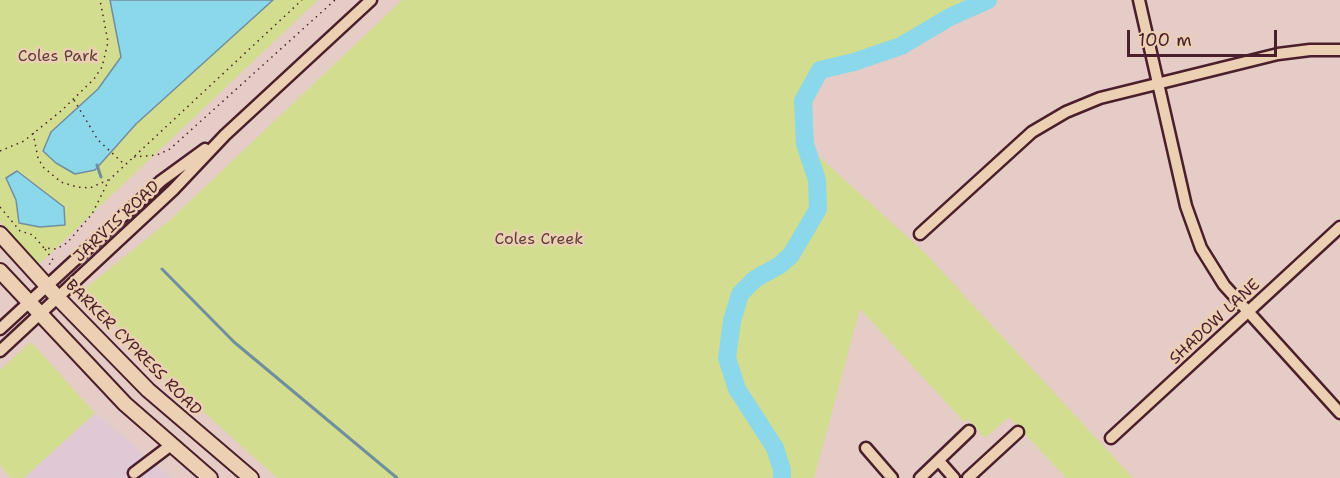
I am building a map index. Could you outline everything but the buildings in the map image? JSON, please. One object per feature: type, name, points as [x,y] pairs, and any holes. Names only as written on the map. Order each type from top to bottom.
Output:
[{"type":"main road","name":"BARKER CYPRESS ROAD","points":[[0,234],[58,298],[148,390],[251,478]]},
{"type":"main road","points":[[0,271],[125,404],[210,478]]},
{"type":"main road","points":[[171,445],[188,425]]},
{"type":"street","name":"JARVIS ROAD","points":[[0,351],[173,190],[225,135],[371,0]]},
{"type":"street","points":[[1139,0],[1186,206],[1193,229],[1210,265],[1247,312],[1340,413]]},
{"type":"street","points":[[920,234],[1016,146],[1047,122],[1066,111],[1092,101],[1278,54],[1310,50],[1340,50]]},
{"type":"street","name":"JARVIS ROAD","points":[[0,329],[161,181],[225,135]]},
{"type":"street","name":"SHADOW LANE","points":[[1111,438],[1340,227]]},
{"type":"street","points":[[920,478],[969,431]]},
{"type":"street","points":[[968,478],[1018,432]]},
{"type":"street","points":[[134,473],[171,445]]},
{"type":"street","points":[[866,448],[892,478]]},
{"type":"street","points":[[939,461],[954,478]]},
{"type":"path","points":[[0,151],[24,141],[74,99],[94,79],[102,67],[108,42],[100,0]]},
{"type":"path","points":[[0,207],[20,231],[33,235],[44,248],[56,249],[68,243],[92,214],[109,180],[302,0]]},
{"type":"path","points":[[133,157],[158,155],[170,149],[335,0]]},
{"type":"path","points":[[74,99],[98,140],[125,164]]},
{"type":"path","points":[[33,133],[38,158],[43,167],[61,182],[90,188],[109,180]]},
{"type":"shaded area","points":[[95,413],[172,478],[24,478]]},
{"type":"green space","name":"Coles Park","points":[[0,0],[318,0],[38,265],[0,221]]},
{"type":"green space","name":"Coles Creek","points":[[402,0],[988,0],[950,17],[901,46],[854,62],[820,70],[803,101],[805,144],[924,252],[1133,478],[1066,478],[1009,417],[985,438],[968,419],[964,422],[860,309],[814,478],[277,478],[155,368],[88,297],[87,287],[171,219]]},
{"type":"green space","points":[[31,342],[95,413],[24,478],[11,478],[0,465],[0,370]]},
{"type":"water","points":[[110,0],[273,0],[136,124],[95,170],[75,174],[56,163],[43,151],[51,132],[98,89],[121,57]]},
{"type":"water","points":[[17,171],[64,207],[65,225],[40,227],[19,223],[16,200],[6,178]]},
{"type":"waterway","points":[[782,478],[782,470],[775,448],[737,389],[727,358],[732,321],[740,294],[755,279],[780,265],[791,255],[818,209],[817,180],[805,144],[803,101],[820,70],[854,62],[901,46],[950,17],[988,0]]},
{"type":"waterway","points":[[97,165],[101,177]]},
{"type":"waterway","points":[[162,269],[234,342],[397,478]]}]
